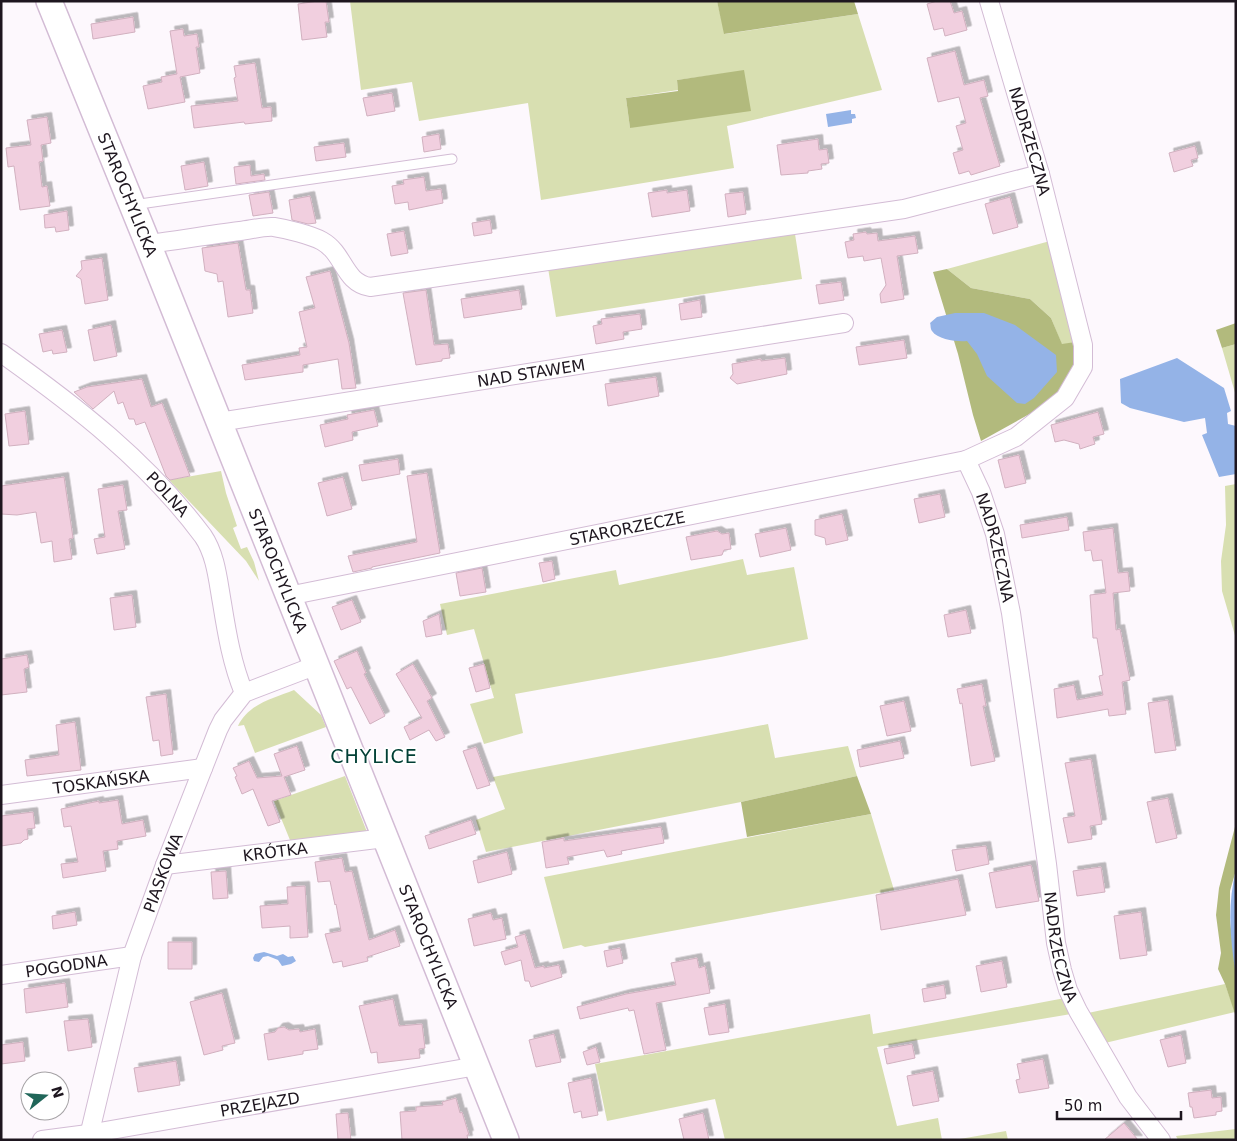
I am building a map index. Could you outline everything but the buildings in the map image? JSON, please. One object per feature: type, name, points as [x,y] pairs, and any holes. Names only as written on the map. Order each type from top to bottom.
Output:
[{"type":"street","name":"STAROCHYLICKA","points":[[49,1],[506,1140]]},
{"type":"street","name":"NADRZECZNA","points":[[989,1],[1040,174],[1083,345],[1083,367],[1065,398],[1051,411],[1016,436],[966,460],[981,492],[995,534],[1011,613],[1047,864],[1056,943],[1062,970],[1068,990],[1078,1011],[1128,1097],[1162,1140]]},
{"type":"street","points":[[148,244],[272,227],[321,241],[329,246],[339,257],[349,276],[354,281],[362,286],[370,287],[904,209],[1040,174]]},
{"type":"street","name":"NAD STAWEM","points":[[219,422],[844,323]]},
{"type":"street","name":"POLNA","points":[[1,353],[116,441],[159,482],[203,536],[210,546],[233,661],[244,693]]},
{"type":"street","name":"STARORZECZE","points":[[288,596],[966,460]]},
{"type":"street","points":[[244,693],[317,665]]},
{"type":"street","name":"PIASKOWA","points":[[88,1137],[132,956],[165,865],[223,720],[244,693]]},
{"type":"street","name":"TOSKAŃSKA","points":[[1,795],[203,768]]},
{"type":"street","name":"KRÓTKA","points":[[165,865],[385,838]]},
{"type":"street","name":"POGODNA","points":[[1,975],[132,956]]},
{"type":"street","name":"PRZEJAZD","points":[[42,1140],[88,1137],[477,1066]]},
{"type":"lane","points":[[132,205],[452,159]]},
{"type":"green space","points":[[350,1],[717,1],[725,34],[858,14],[882,90],[727,126],[734,168],[541,200],[528,103],[419,121],[412,82],[361,90]],"holes":[[[744,71],[630,128],[626,98],[678,90],[677,80]]]},
{"type":"green space","points":[[717,1],[854,1],[858,14],[724,34]]},
{"type":"green space","points":[[744,70],[751,111],[630,128],[626,98],[678,91],[677,80]]},
{"type":"green space","points":[[795,234],[802,279],[556,317],[548,268]]},
{"type":"green space","points":[[1050,241],[1075,342],[1062,345],[1051,318],[1030,299],[971,288],[947,269]]},
{"type":"green space","points":[[947,269],[971,288],[1030,299],[1051,318],[1062,344],[1075,342],[1078,357],[1065,388],[1044,406],[981,441],[958,354],[933,272]]},
{"type":"green space","points":[[1236,323],[1236,344],[1222,348],[1216,330]]},
{"type":"green space","points":[[1236,344],[1236,396],[1222,348]]},
{"type":"green space","points":[[221,471],[237,526],[233,528],[241,549],[247,547],[254,562],[259,581],[246,561],[169,480]]},
{"type":"green space","points":[[1236,484],[1236,639],[1222,591],[1221,561],[1226,525],[1225,486]]},
{"type":"green space","points":[[743,559],[747,575],[794,567],[808,639],[721,657],[515,694],[523,733],[484,744],[470,704],[494,698],[474,629],[447,635],[440,604],[616,570],[619,585]]},
{"type":"green space","points":[[294,690],[321,715],[326,727],[255,753],[244,725],[238,726],[242,718],[262,703]]},
{"type":"green space","points":[[768,724],[775,758],[848,746],[857,776],[741,802],[486,852],[476,820],[505,809],[493,777]]},
{"type":"green space","points":[[345,776],[367,832],[292,845],[274,801]]},
{"type":"green space","points":[[857,776],[871,814],[747,837],[741,802]]},
{"type":"green space","points":[[871,814],[894,890],[585,947],[581,945],[563,949],[544,877]]},
{"type":"green space","points":[[1236,823],[1236,870],[1230,891],[1230,920],[1236,975],[1236,1017],[1218,969],[1221,953],[1216,915],[1219,888]]},
{"type":"green space","points":[[1225,984],[1235,1012],[1105,1043],[1088,1013]]},
{"type":"green space","points":[[1065,998],[1071,1014],[877,1047],[897,1126],[938,1118],[942,1140],[725,1140],[715,1099],[607,1121],[595,1064],[870,1014],[873,1034]]},
{"type":"green space","points":[[1236,1129],[1236,1140],[1178,1140],[1176,1136]]},
{"type":"green space","points":[[1006,1131],[1008,1140],[954,1140]]},
{"type":"water","points":[[851,110],[851,114],[855,114],[856,118],[852,119],[852,123],[828,127],[826,114]]},
{"type":"water","points":[[955,313],[984,313],[1015,325],[1056,355],[1057,372],[1034,398],[1025,404],[1017,403],[987,376],[977,354],[967,341],[954,341],[939,337],[932,331],[930,323],[937,317]]},
{"type":"water","points":[[1177,358],[1224,388],[1231,411],[1227,413],[1228,424],[1236,426],[1236,474],[1219,477],[1202,435],[1207,433],[1205,418],[1184,422],[1130,408],[1121,403],[1120,379]]},
{"type":"water","points":[[1236,870],[1236,975],[1232,949],[1230,909]]},
{"type":"water","points":[[264,952],[277,956],[283,954],[288,957],[293,956],[296,961],[282,966],[278,960],[268,956],[263,957],[259,962],[254,961],[255,954]]},
{"type":"district","name":"CHYLICE","points":[[374,756]]}]
